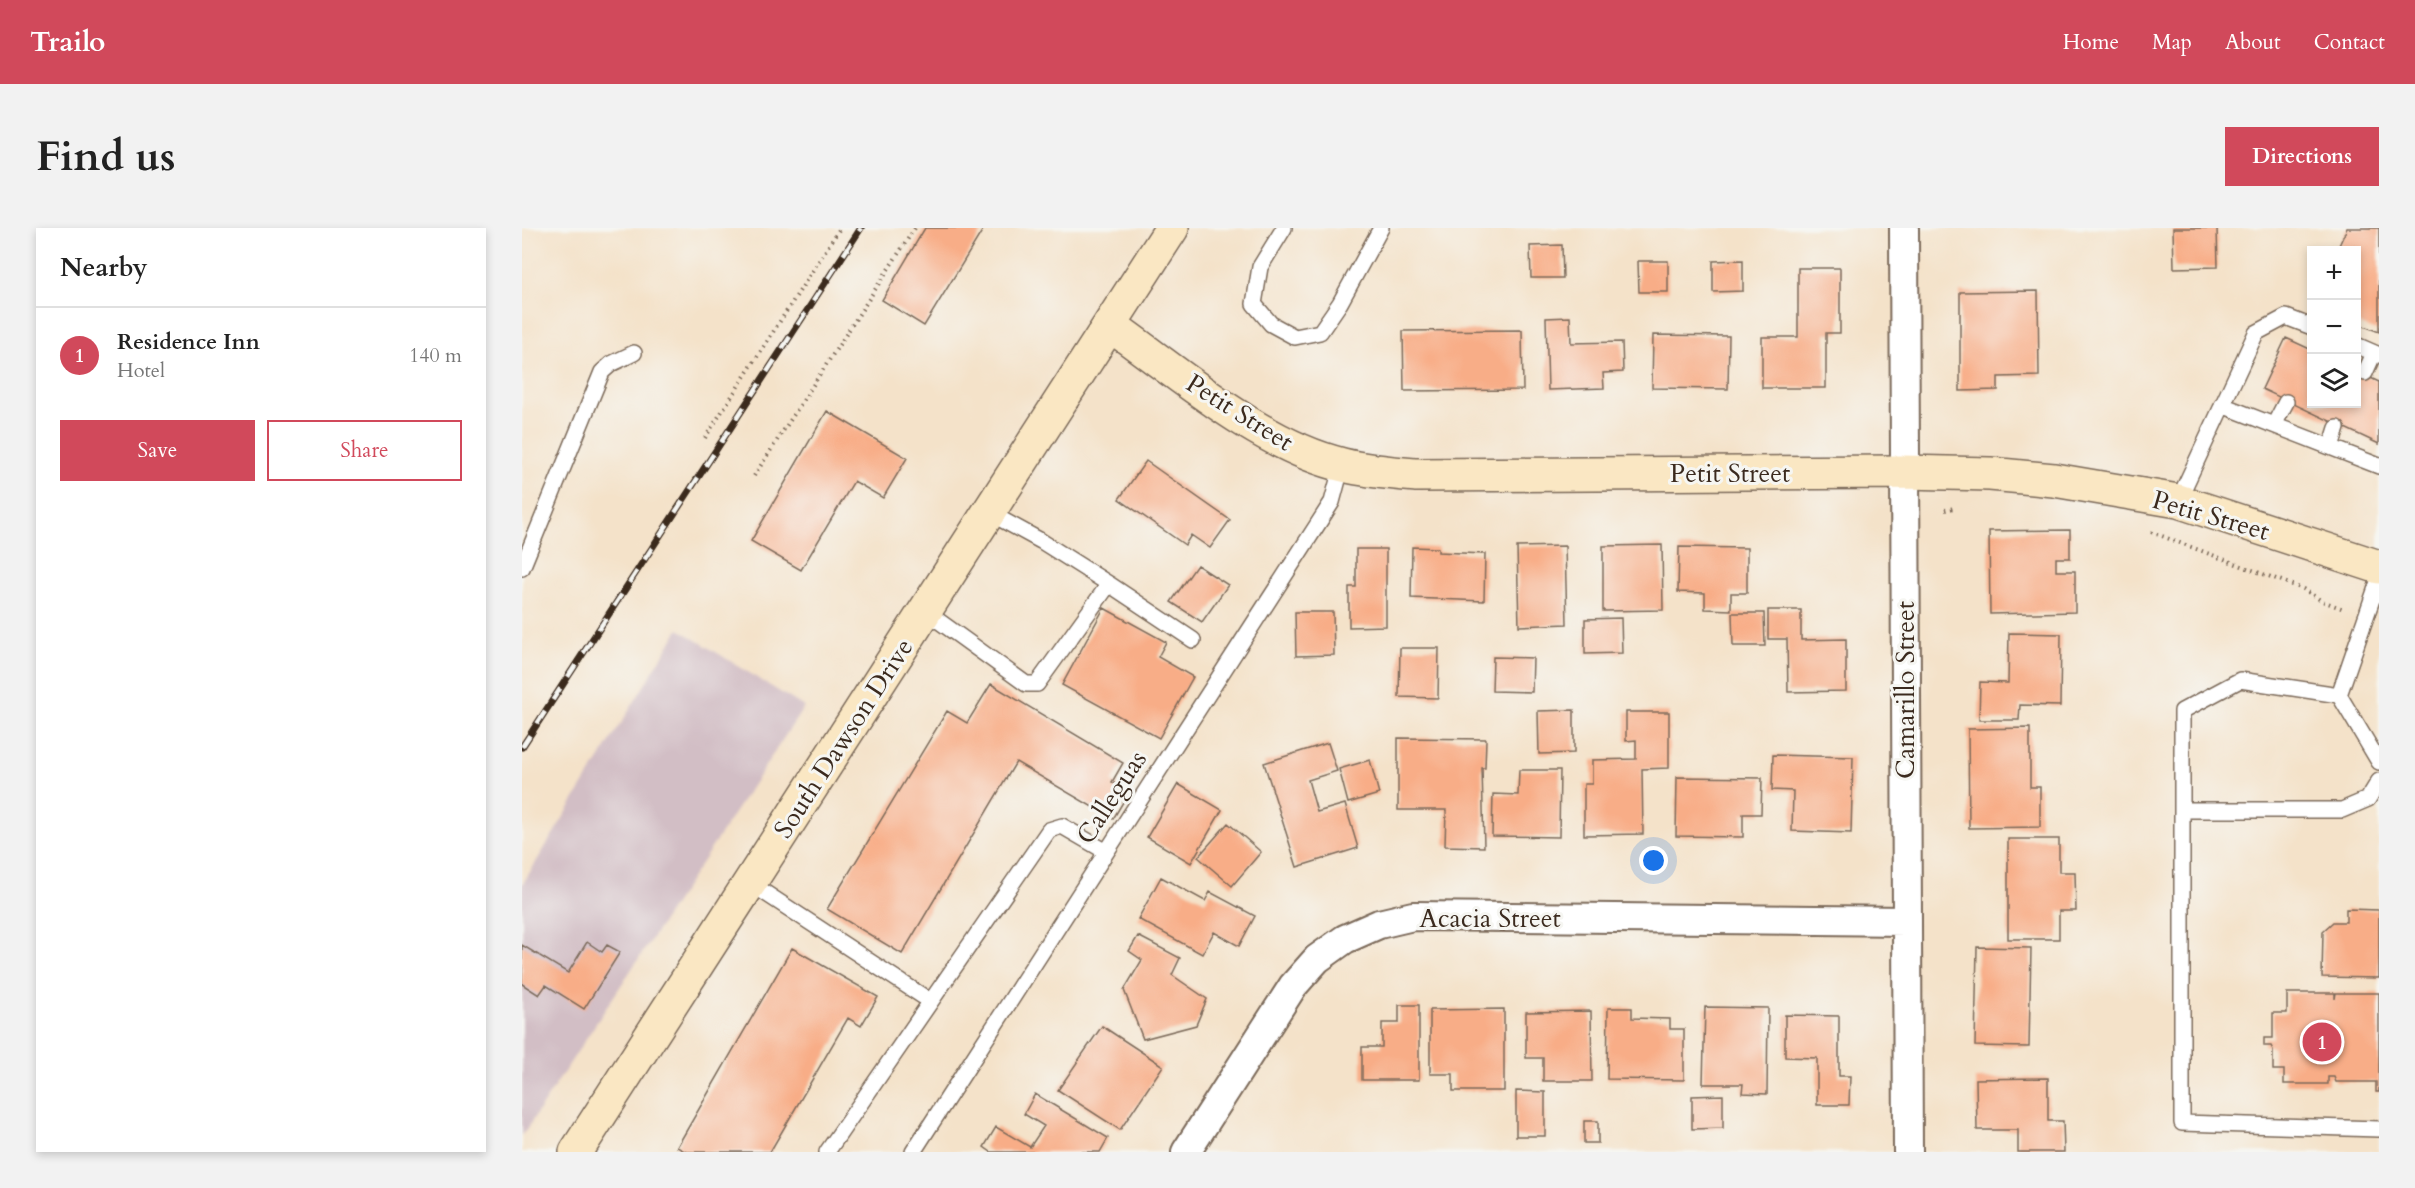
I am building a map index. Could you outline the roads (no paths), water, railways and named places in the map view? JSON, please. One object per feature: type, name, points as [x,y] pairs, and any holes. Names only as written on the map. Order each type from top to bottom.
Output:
[{"type":"street","name":"South Dawson Drive","points":[[576,1152],[1172,228]]},
{"type":"street","name":"Camarillo Street","points":[[1904,228],[1908,1152]]},
{"type":"street","name":"Petit Street","points":[[1110,325],[1257,428],[1306,453],[1342,465],[1416,475],[1904,472],[1990,474],[2075,482],[2178,501],[2379,567]]},
{"type":"street","name":"Acacia Street","points":[[1186,1152],[1293,986],[1317,959],[1346,939],[1378,924],[1413,916],[1907,921]]},
{"type":"lane","points":[[1284,228],[1260,267],[1254,304],[1271,324],[1295,337],[1320,333],[1340,303],[1380,228]]},
{"type":"lane","points":[[2178,501],[2256,333],[2286,317],[2307,325]]},
{"type":"lane","points":[[2361,347],[2376,354],[2365,373]]},
{"type":"lane","points":[[522,568],[602,372],[611,364],[634,353]]},
{"type":"lane","points":[[2274,425],[2286,402]]},
{"type":"lane","points":[[2222,405],[2379,466]]},
{"type":"lane","points":[[2331,447],[2337,428]]},
{"type":"lane","name":"Calleguas","points":[[913,1152],[1332,502],[1342,465]]},
{"type":"lane","points":[[988,512],[1041,541],[1193,640]]},
{"type":"lane","points":[[2379,579],[2339,695],[2379,762]]},
{"type":"lane","points":[[925,611],[1026,684],[1032,685],[1037,684],[1109,584]]},
{"type":"lane","points":[[2339,695],[2240,680],[2182,711],[2182,1123],[2379,1129]]},
{"type":"lane","points":[[2183,810],[2342,810],[2368,799],[2379,781]]},
{"type":"lane","points":[[827,1152],[1049,830],[1062,826],[1105,851]]},
{"type":"lane","points":[[750,882],[930,1001]]},
{"type":"railway","points":[[522,747],[861,228]]},
{"type":"place","name":"Residence Inn","points":[[2322,1042]]}]
